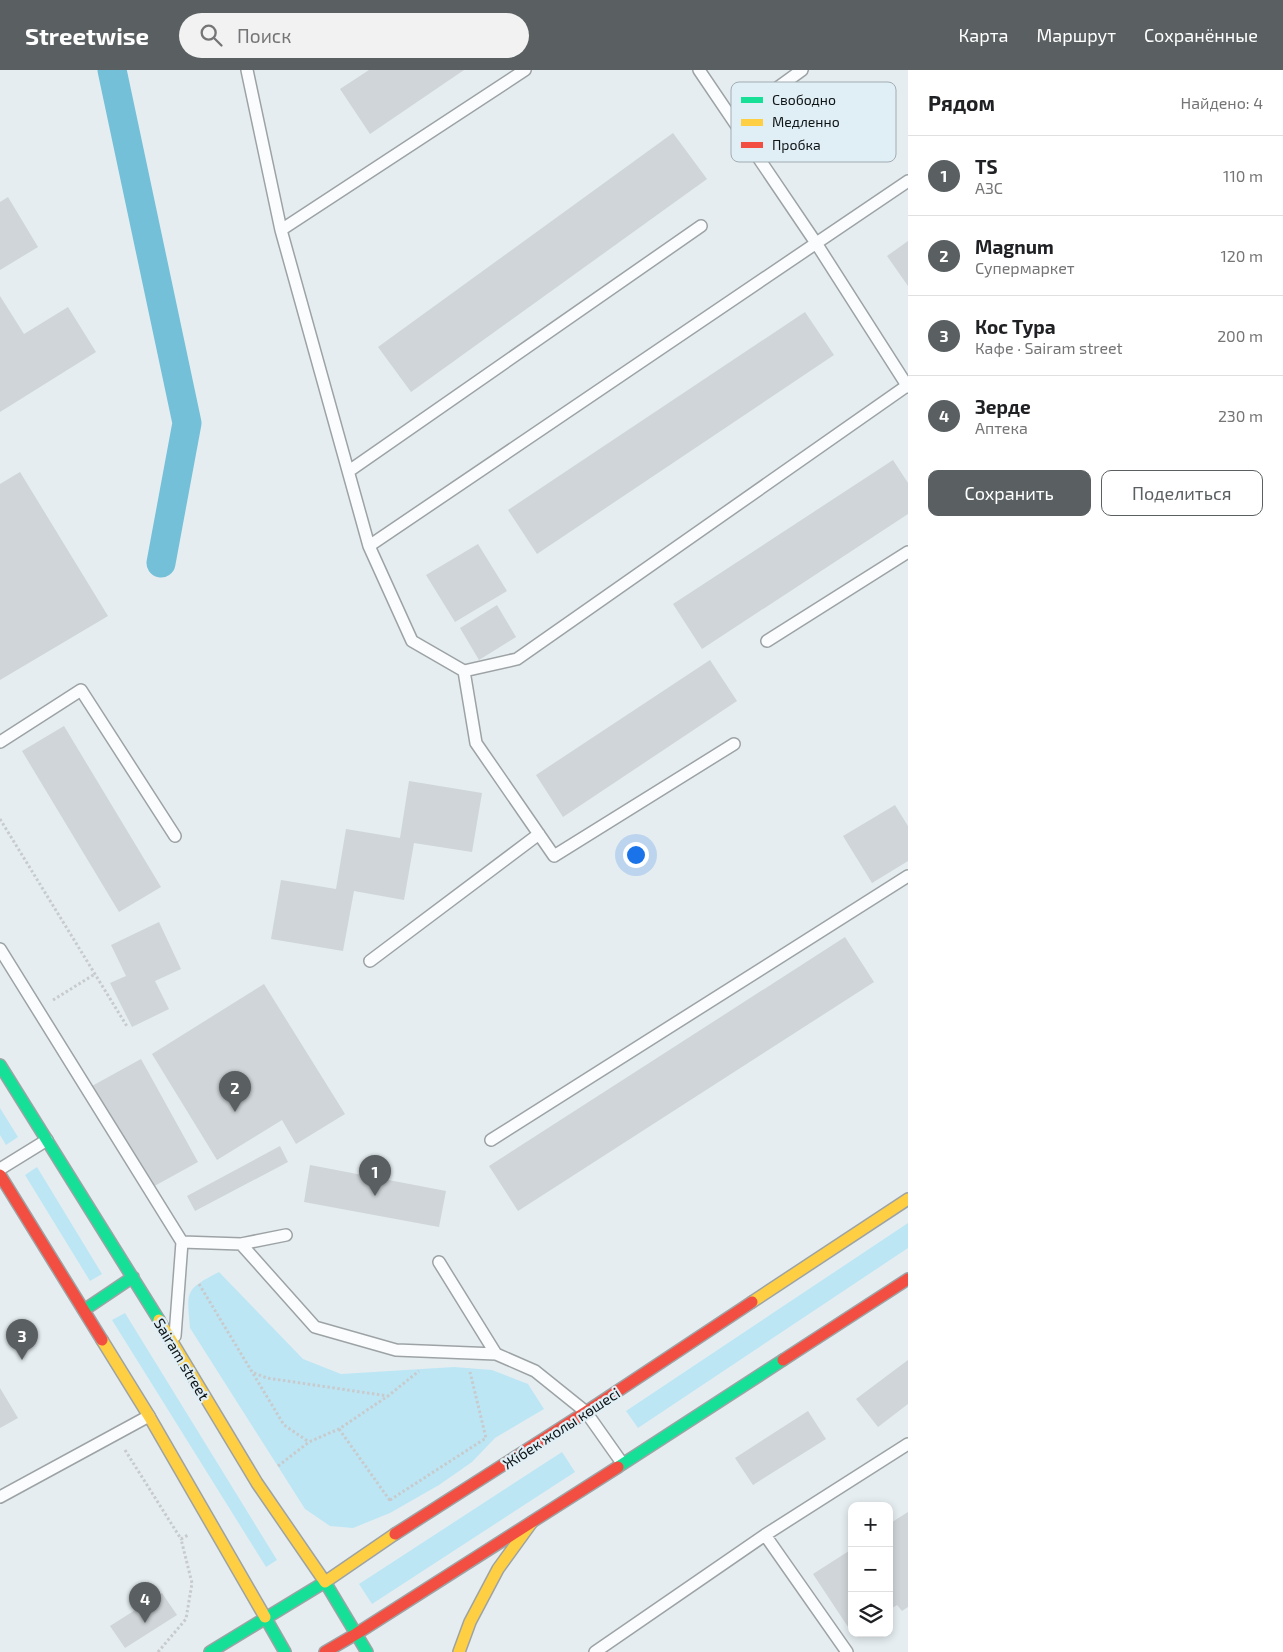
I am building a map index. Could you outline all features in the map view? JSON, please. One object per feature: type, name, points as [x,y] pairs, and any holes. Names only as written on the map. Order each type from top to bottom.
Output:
[{"type":"main road","name":"Sairam street","points":[[0,1065],[133,1277],[257,1483],[325,1582],[367,1652]]},
{"type":"main road","points":[[0,1175],[149,1416],[285,1652]]},
{"type":"main road","name":"Жібек жолы көшесі","points":[[210,1652],[325,1582],[412,1523],[586,1412],[908,1198]]},
{"type":"main road","points":[[84,1310],[133,1277]]},
{"type":"main road","points":[[325,1652],[532,1522],[908,1279]]},
{"type":"main road","points":[[459,1652],[470,1622],[498,1569],[532,1522]]},
{"type":"lane","points":[[246,70],[282,230],[369,546],[412,641],[464,671],[517,659],[908,386],[761,162]]},
{"type":"lane","points":[[282,230],[525,70]]},
{"type":"lane","points":[[700,70],[731,117]]},
{"type":"lane","points":[[785,82],[802,70]]},
{"type":"lane","points":[[369,546],[908,181]]},
{"type":"lane","points":[[349,471],[701,226]]},
{"type":"lane","points":[[767,641],[908,552]]},
{"type":"lane","points":[[464,671],[476,743],[554,856],[734,744]]},
{"type":"lane","points":[[0,742],[81,690],[176,836]]},
{"type":"lane","points":[[370,961],[539,834]]},
{"type":"lane","points":[[491,1140],[908,876]]},
{"type":"lane","points":[[0,949],[182,1242],[174,1345]]},
{"type":"lane","points":[[0,1169],[47,1140]]},
{"type":"lane","points":[[182,1242],[241,1244],[286,1236]]},
{"type":"lane","points":[[241,1244],[315,1327],[396,1350],[496,1354],[535,1371],[586,1412],[622,1464]]},
{"type":"lane","points":[[439,1262],[496,1354]]},
{"type":"lane","points":[[0,1497],[149,1416]]},
{"type":"lane","points":[[596,1652],[765,1535],[908,1444]]},
{"type":"lane","points":[[765,1535],[847,1652]]},
{"type":"path","points":[[0,819],[128,1028]]},
{"type":"path","points":[[37,1009],[95,974]]},
{"type":"path","points":[[195,1278],[284,1425],[309,1442]]},
{"type":"path","points":[[390,1500],[486,1438],[469,1367]]},
{"type":"path","points":[[253,1373],[267,1378],[388,1396]]},
{"type":"path","points":[[158,1652],[186,1619],[192,1583],[181,1539]]},
{"type":"shaded area","points":[[0,1108],[18,1137],[6,1145],[0,1135]]},
{"type":"shaded area","points":[[37,1167],[102,1274],[90,1281],[25,1175]]},
{"type":"shaded area","points":[[908,1223],[908,1248],[638,1428],[626,1411]]},
{"type":"shaded area","points":[[219,1272],[303,1359],[341,1374],[454,1367],[492,1370],[528,1384],[544,1409],[495,1438],[472,1462],[439,1485],[390,1513],[353,1528],[330,1526],[305,1509],[190,1328],[188,1306],[190,1293],[199,1283]]},
{"type":"shaded area","points":[[125,1313],[277,1560],[266,1567],[112,1320]]},
{"type":"shaded area","points":[[562,1452],[575,1472],[372,1604],[359,1584]]},
{"type":"building","points":[[369,70],[464,70],[370,134],[340,89]]},
{"type":"building","points":[[673,133],[707,179],[411,392],[378,347]]},
{"type":"building","points":[[8,197],[38,247],[0,270],[0,202]]},
{"type":"building","points":[[908,241],[908,286],[887,256]]},
{"type":"building","points":[[0,296],[24,334],[68,307],[96,352],[0,412]]},
{"type":"building","points":[[805,312],[834,355],[537,554],[508,510]]},
{"type":"building","points":[[893,460],[908,483],[908,514],[702,649],[673,604]]},
{"type":"building","points":[[20,472],[108,616],[0,680],[0,484]]},
{"type":"building","points":[[478,544],[507,591],[455,622],[426,575]]},
{"type":"building","points":[[497,605],[516,637],[479,660],[460,628]]},
{"type":"building","points":[[710,660],[737,701],[563,817],[536,775]]},
{"type":"building","points":[[64,726],[161,887],[119,912],[22,751]]},
{"type":"building","points":[[409,781],[482,793],[472,852],[414,843],[404,900],[354,891],[343,951],[271,939],[281,880],[336,889],[346,829],[400,838]]},
{"type":"building","points":[[895,805],[908,826],[908,861],[872,883],[843,836]]},
{"type":"building","points":[[159,922],[181,969],[155,981],[169,1009],[132,1027],[110,983],[126,976],[111,945]]},
{"type":"building","points":[[845,937],[874,982],[518,1211],[489,1166]]},
{"type":"building","points":[[264,984],[345,1114],[296,1144],[282,1120],[217,1160],[152,1054]]},
{"type":"building","points":[[141,1059],[198,1162],[149,1189],[92,1086]]},
{"type":"building","points":[[280,1146],[288,1162],[195,1211],[187,1196]]},
{"type":"building","points":[[310,1165],[446,1191],[439,1227],[304,1202]]},
{"type":"building","points":[[908,1360],[908,1404],[878,1427],[856,1399]]},
{"type":"building","points":[[0,1388],[18,1418],[0,1428]]},
{"type":"building","points":[[808,1411],[826,1439],[753,1485],[735,1458]]},
{"type":"building","points":[[908,1512],[908,1607],[902,1611],[897,1605],[893,1608],[893,1521]]},
{"type":"building","points":[[848,1552],[848,1627],[813,1574]]},
{"type":"building","points":[[162,1593],[177,1615],[125,1648],[110,1626]]},
{"type":"waterway","points":[[112,70],[187,423],[161,563]]},
{"type":"traffic: fast","points":[[0,1065],[159,1320]]},
{"type":"traffic: fast","points":[[84,1310],[133,1277]]},
{"type":"traffic: fast","points":[[618,1467],[783,1360]]},
{"type":"traffic: fast","points":[[210,1652],[325,1582],[367,1652]]},
{"type":"traffic: fast","points":[[265,1617],[285,1652]]},
{"type":"traffic: slow","points":[[752,1302],[908,1199]]},
{"type":"traffic: slow","points":[[159,1320],[257,1483],[325,1582],[395,1534]]},
{"type":"traffic: slow","points":[[102,1340],[149,1416],[265,1617]]},
{"type":"traffic: slow","points":[[459,1652],[470,1622],[498,1569],[532,1522]]},
{"type":"traffic: jam","points":[[0,1175],[102,1340]]},
{"type":"traffic: jam","points":[[783,1360],[908,1279]]},
{"type":"traffic: jam","points":[[395,1534],[586,1412],[752,1302]]},
{"type":"traffic: jam","points":[[356,1634],[618,1467]]},
{"type":"traffic: jam","points":[[325,1652],[356,1634]]},
{"type":"place","name":"Magnum","points":[[235,1112]]},
{"type":"place","name":"TS","points":[[375,1196]]},
{"type":"place","name":"Кос Тура","points":[[22,1360]]},
{"type":"place","name":"Зерде","points":[[145,1623]]}]
